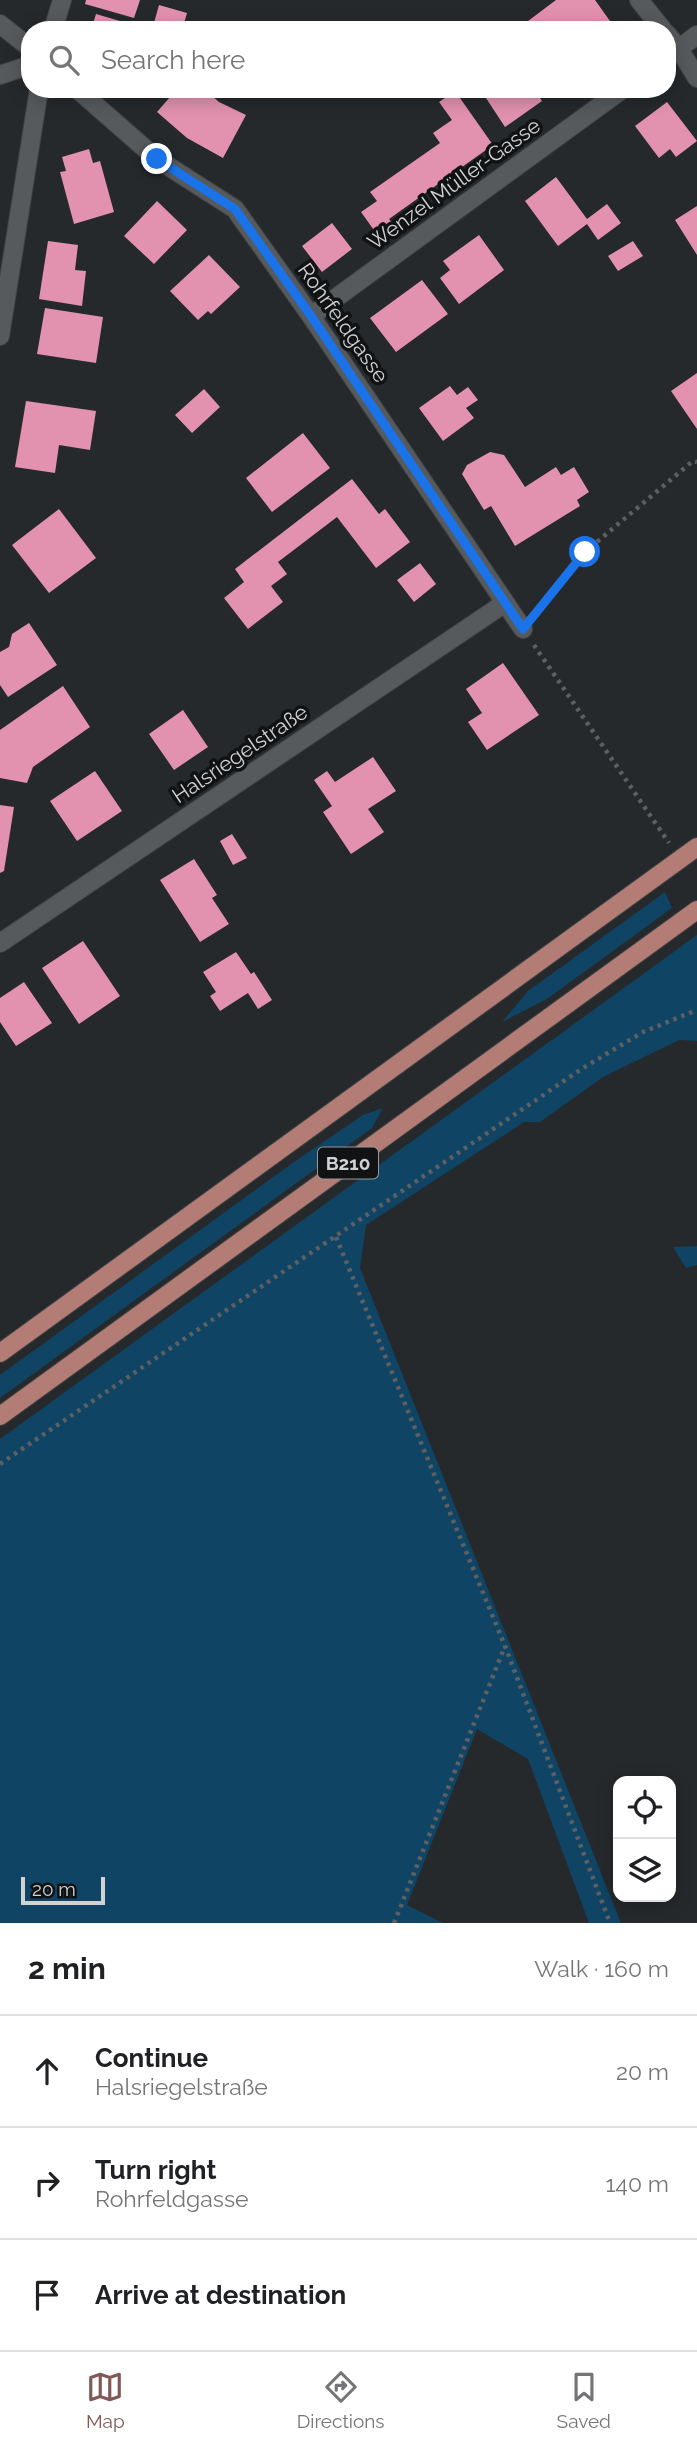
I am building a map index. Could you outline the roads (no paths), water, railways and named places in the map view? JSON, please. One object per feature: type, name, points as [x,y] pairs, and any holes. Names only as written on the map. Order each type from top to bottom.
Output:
[{"type":"main road","name":"B210","points":[[0,1353],[697,847]]},
{"type":"main road","name":"B210","points":[[0,1416],[697,910]]},
{"type":"street","points":[[56,21],[62,0]]},
{"type":"street","points":[[639,0],[656,21]]},
{"type":"street","points":[[0,24],[21,41]]},
{"type":"street","points":[[676,51],[697,36]]},
{"type":"street","points":[[676,56],[697,78]]},
{"type":"street","points":[[0,75],[21,68]]},
{"type":"street","points":[[0,336],[38,98]]},
{"type":"street","name":"Rohrfeldgasse","points":[[87,98],[157,159],[235,209],[311,316],[523,629]]},
{"type":"street","name":"Wenzel Müller-Gasse","points":[[311,316],[611,98]]},
{"type":"street","name":"Halsriegelstraße","points":[[0,943],[505,603]]}]
